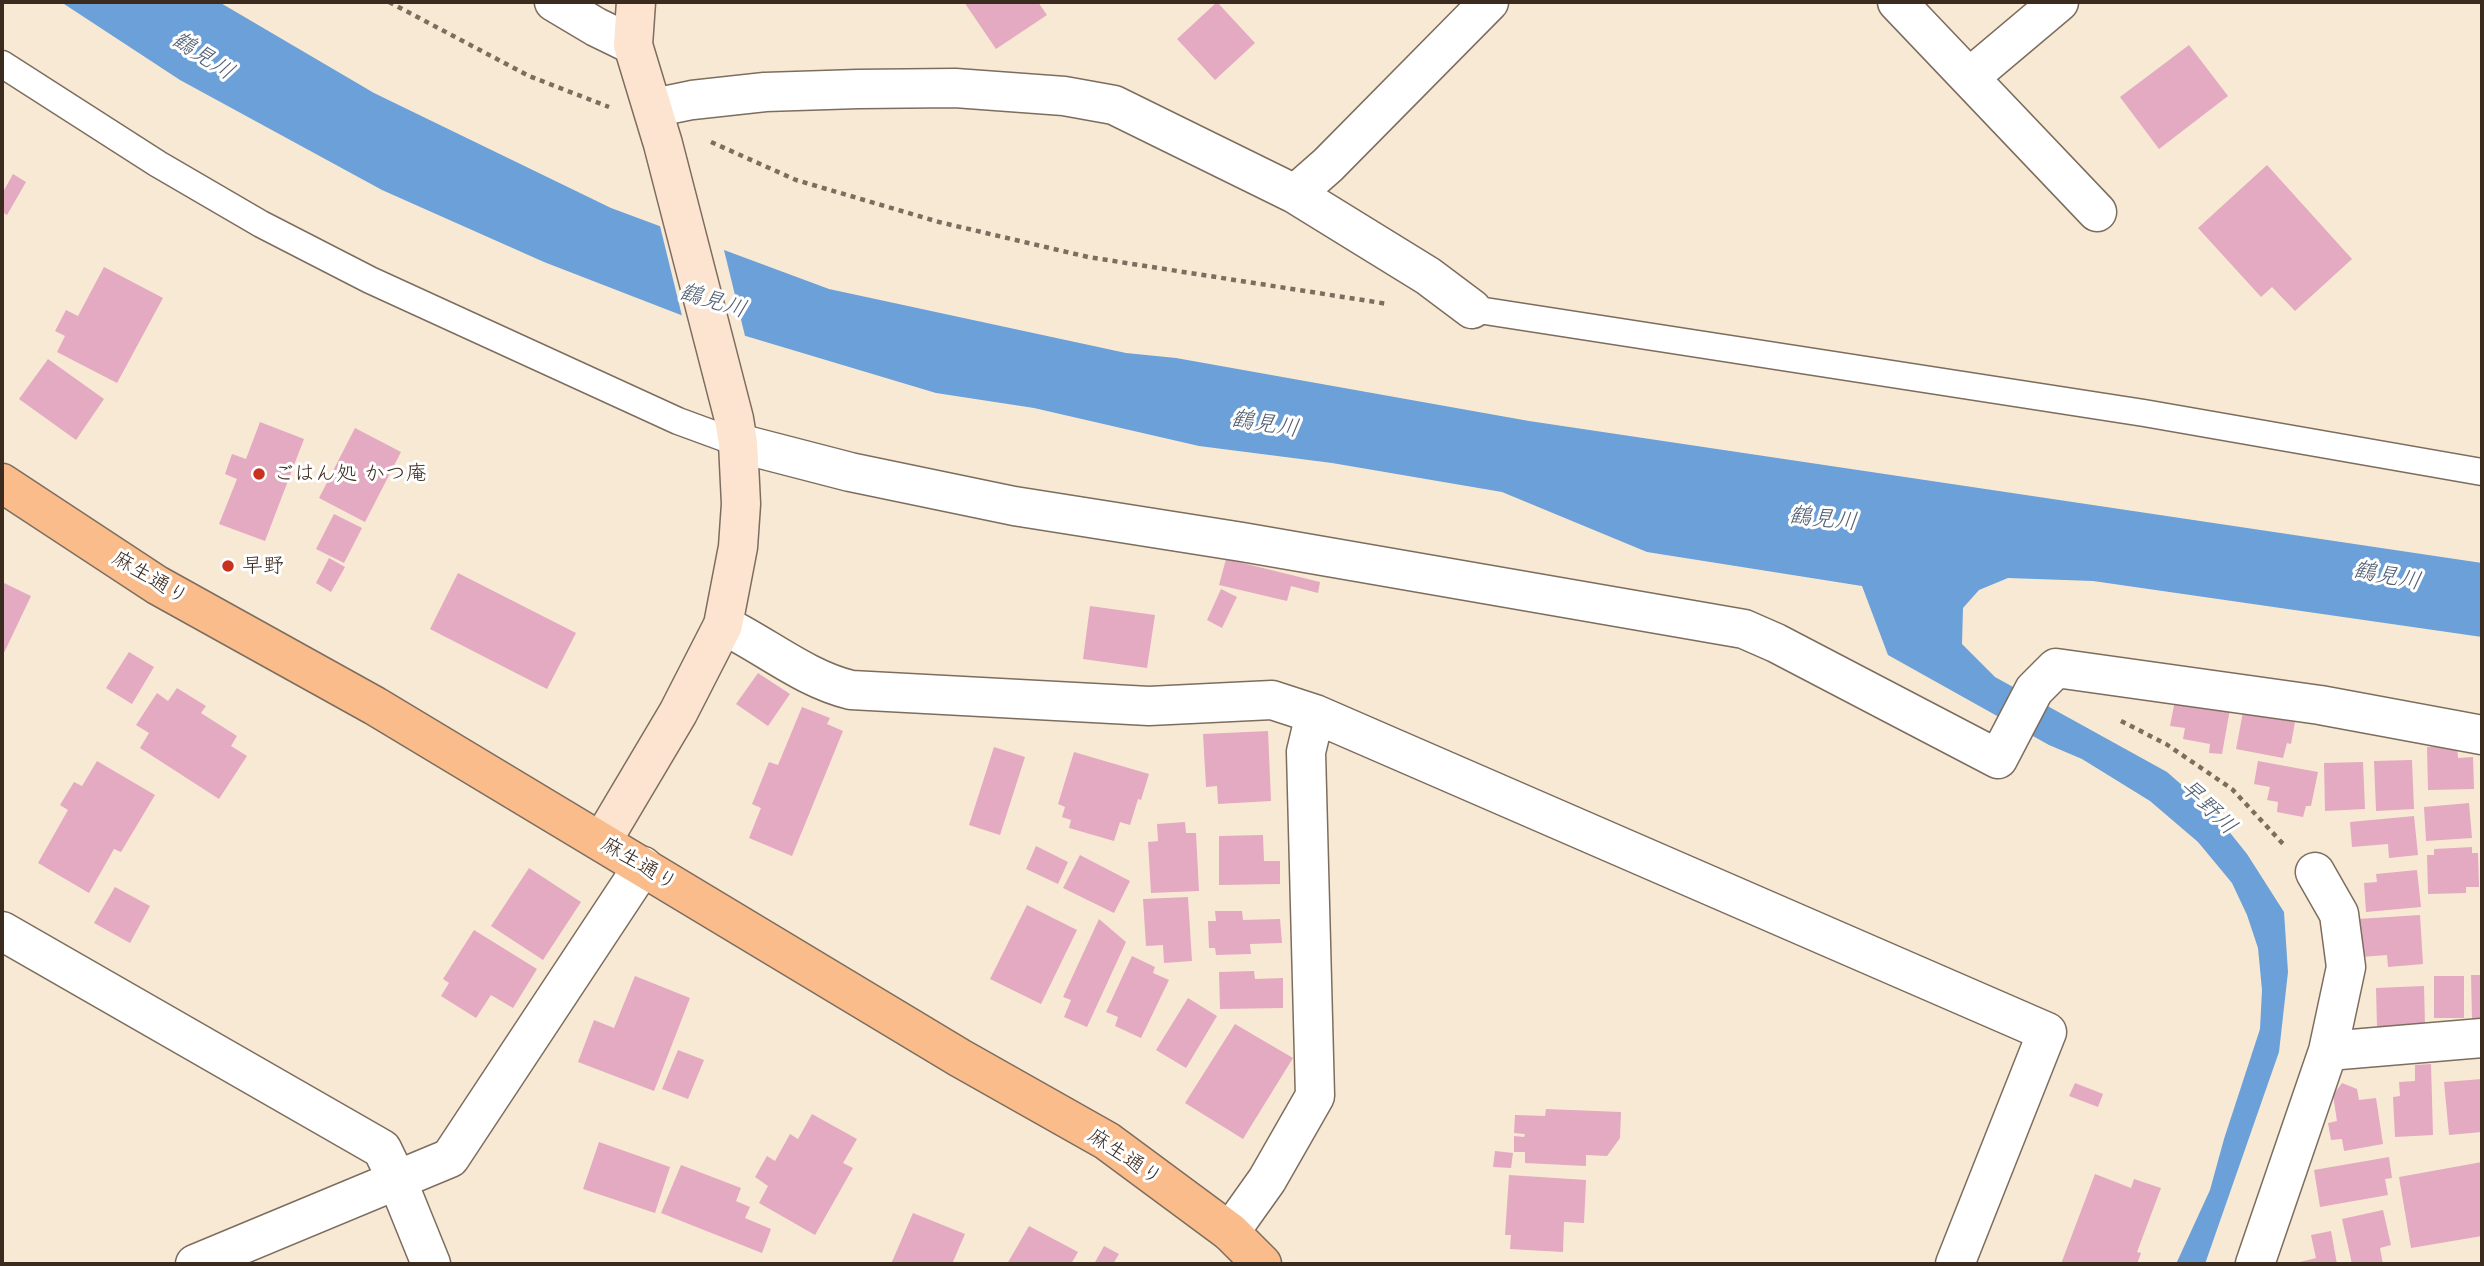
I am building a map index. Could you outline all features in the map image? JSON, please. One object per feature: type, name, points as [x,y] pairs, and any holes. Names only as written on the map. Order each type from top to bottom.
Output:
[{"type":"main road","name":"麻生通り","points":[[2,483],[157,584],[375,706],[960,1058],[1107,1142],[1230,1231],[1262,1264]]},
{"type":"street","points":[[554,2],[633,45]]},
{"type":"street","points":[[602,841],[678,713],[723,625],[738,547],[741,504],[736,431],[658,126],[633,45],[636,2]]},
{"type":"street","points":[[1295,194],[1328,165],[1489,2]]},
{"type":"street","points":[[1897,2],[2098,212]]},
{"type":"street","points":[[1970,77],[2059,2]]},
{"type":"street","points":[[658,126],[692,100],[765,92],[955,88],[1064,96],[1114,105],[1295,194],[1428,276],[1472,309]]},
{"type":"street","points":[[736,431],[850,472],[1014,506],[1242,542],[1744,629],[1776,643],[1998,759],[2034,690],[2056,668],[2320,705],[2482,735]]},
{"type":"street","points":[[723,625],[754,640],[827,685],[851,690],[1149,706],[1272,700],[1315,714],[2047,1032],[1955,1264]]},
{"type":"street","points":[[1230,1231],[1267,1180],[1315,1096],[1306,752],[1315,714]]},
{"type":"street","points":[[195,1264],[450,1158],[643,866]]},
{"type":"street","points":[[2255,1264],[2328,1051],[2346,967],[2339,914],[2315,872]]},
{"type":"street","points":[[2,931],[382,1149],[431,1264]]},
{"type":"street","points":[[2328,1051],[2482,1038]]},
{"type":"lane","points":[[2,64],[158,164],[261,224],[382,286],[678,421],[736,431]]},
{"type":"lane","points":[[1472,309],[2144,413],[2482,472]]},
{"type":"path","points":[[389,2],[528,76],[618,111],[635,112],[658,126]]},
{"type":"path","points":[[704,139],[796,180],[979,232],[1088,257],[1397,305]]},
{"type":"path","points":[[2118,720],[2166,744],[2232,789],[2295,858],[2315,872]]},
{"type":"water","name":"鶴見川","points":[[61,2],[219,2],[374,93],[611,208],[829,289],[1126,353],[1176,358],[1529,421],[2482,563],[2482,637],[2093,581],[2008,578],[1979,590],[1963,608],[1962,644],[1995,677],[2167,772],[2215,814],[2247,854],[2284,912],[2288,972],[2279,1052],[2205,1264],[2176,1264],[2210,1190],[2260,1029],[2262,990],[2258,948],[2247,915],[2232,883],[2198,842],[2150,801],[2082,759],[2049,745],[1888,655],[1862,586],[1647,552],[1502,492],[1332,463],[1199,446],[1034,408],[936,393],[699,322],[544,262],[382,190],[180,80]]},
{"type":"pier","points":[[659,222],[723,246],[746,340],[683,320]]},
{"type":"building","points":[[964,2],[1038,2],[1047,15],[996,49]]},
{"type":"building","points":[[1217,2],[1255,43],[1215,80],[1177,39]]},
{"type":"building","points":[[2189,45],[2228,96],[2159,149],[2120,97]]},
{"type":"building","points":[[2267,165],[2352,259],[2295,311],[2272,287],[2261,297],[2198,228]]},
{"type":"building","points":[[13,174],[26,182],[7,215],[2,212],[2,194]]},
{"type":"building","points":[[104,267],[163,298],[117,383],[57,352],[65,336],[55,331],[66,310],[78,316]]},
{"type":"building","points":[[48,359],[104,399],[76,440],[19,399]]},
{"type":"building","points":[[260,422],[304,439],[265,541],[219,524],[237,479],[225,474],[232,454],[246,459]]},
{"type":"building","points":[[355,428],[401,452],[365,522],[319,498]]},
{"type":"building","points":[[334,514],[362,528],[344,563],[316,549]]},
{"type":"building","points":[[329,558],[345,567],[331,592],[316,583]]},
{"type":"building","points":[[1226,559],[1320,582],[1318,593],[1291,586],[1287,601],[1219,585]]},
{"type":"building","points":[[458,573],[576,633],[547,689],[430,629]]},
{"type":"building","points":[[2,582],[31,596],[2,657]]},
{"type":"building","points":[[1221,589],[1237,597],[1222,628],[1207,620]]},
{"type":"building","points":[[1090,606],[1155,615],[1147,668],[1083,659]]},
{"type":"building","points":[[129,652],[154,667],[132,704],[106,688]]},
{"type":"building","points":[[758,673],[790,694],[768,726],[736,704]]},
{"type":"building","points":[[177,688],[206,706],[201,713],[237,736],[231,746],[247,756],[219,799],[140,748],[149,733],[136,725],[157,693],[168,701]]},
{"type":"building","points":[[2175,700],[2230,709],[2222,754],[2209,753],[2210,744],[2183,739],[2185,728],[2170,726]]},
{"type":"building","points":[[802,707],[830,718],[827,724],[843,731],[792,856],[749,838],[761,808],[752,804],[769,762],[778,765]]},
{"type":"building","points":[[2243,712],[2295,722],[2291,744],[2287,743],[2283,758],[2236,749]]},
{"type":"building","points":[[1268,731],[1271,801],[1218,804],[1217,786],[1206,787],[1203,734]]},
{"type":"building","points":[[2457,746],[2458,758],[2473,757],[2474,789],[2428,790],[2427,747]]},
{"type":"building","points":[[994,747],[1025,757],[1000,835],[969,825]]},
{"type":"building","points":[[1074,752],[1149,774],[1130,825],[1120,822],[1114,841],[1069,828],[1071,820],[1062,817],[1065,807],[1058,804]]},
{"type":"building","points":[[2412,760],[2414,809],[2376,811],[2374,761]]},
{"type":"building","points":[[97,761],[155,795],[121,852],[114,849],[89,893],[38,863],[68,810],[60,805],[74,782],[82,786]]},
{"type":"building","points":[[2258,761],[2318,772],[2311,806],[2306,806],[2303,817],[2277,812],[2278,802],[2267,800],[2270,787],[2254,784]]},
{"type":"building","points":[[2363,762],[2365,809],[2325,811],[2324,763]]},
{"type":"building","points":[[2469,803],[2472,838],[2426,841],[2424,807]]},
{"type":"building","points":[[2414,816],[2418,855],[2389,858],[2388,844],[2352,847],[2350,822]]},
{"type":"building","points":[[1185,822],[1186,833],[1196,833],[1199,891],[1151,893],[1148,842],[1158,841],[1157,824]]},
{"type":"building","points":[[1263,835],[1264,861],[1280,861],[1280,884],[1219,885],[1219,836]]},
{"type":"building","points":[[1036,846],[1068,862],[1058,884],[1026,869]]},
{"type":"building","points":[[2472,847],[2472,853],[2478,853],[2479,887],[2466,887],[2466,893],[2428,894],[2427,855],[2434,855],[2434,849]]},
{"type":"building","points":[[1080,855],[1130,881],[1114,913],[1063,888]]},
{"type":"building","points":[[529,868],[581,902],[543,960],[491,926]]},
{"type":"building","points":[[2417,870],[2421,907],[2366,912],[2364,883],[2377,882],[2376,874]]},
{"type":"building","points":[[115,887],[150,906],[130,943],[94,923]]},
{"type":"building","points":[[1188,897],[1192,961],[1164,963],[1163,945],[1146,946],[1143,899]]},
{"type":"building","points":[[1027,905],[1077,930],[1041,1004],[990,979]]},
{"type":"building","points":[[1215,911],[1242,911],[1243,920],[1280,919],[1282,943],[1250,944],[1251,954],[1216,955],[1215,948],[1209,948],[1208,921],[1216,921]]},
{"type":"building","points":[[2420,915],[2423,964],[2388,967],[2387,955],[2361,957],[2358,919]]},
{"type":"building","points":[[1099,919],[1126,942],[1087,1027],[1064,1017],[1071,1000],[1063,997]]},
{"type":"building","points":[[474,930],[537,969],[513,1008],[491,995],[476,1018],[441,996],[449,983],[443,979]]},
{"type":"building","points":[[1132,956],[1155,967],[1153,973],[1169,980],[1141,1038],[1115,1026],[1118,1017],[1106,1012]]},
{"type":"building","points":[[1254,971],[1255,979],[1283,978],[1283,1008],[1220,1009],[1219,972]]},
{"type":"building","points":[[2471,975],[2482,975],[2482,1021],[2472,1021]]},
{"type":"building","points":[[635,976],[690,998],[654,1091],[578,1062],[594,1020],[614,1028]]},
{"type":"building","points":[[2434,976],[2464,976],[2464,1018],[2434,1018]]},
{"type":"building","points":[[2424,986],[2425,1025],[2377,1027],[2376,988]]},
{"type":"building","points":[[1188,998],[1217,1016],[1186,1068],[1156,1050]]},
{"type":"building","points":[[1235,1024],[1293,1058],[1243,1139],[1185,1103]]},
{"type":"building","points":[[678,1050],[704,1060],[688,1099],[662,1089]]},
{"type":"building","points":[[2431,1064],[2433,1135],[2395,1137],[2393,1097],[2400,1096],[2399,1082],[2415,1081],[2415,1065]]},
{"type":"building","points":[[2482,1079],[2482,1132],[2449,1135],[2444,1082]]},
{"type":"building","points":[[2075,1083],[2103,1094],[2098,1107],[2069,1096]]},
{"type":"building","points":[[2342,1083],[2357,1089],[2359,1100],[2376,1098],[2383,1144],[2344,1151],[2342,1139],[2331,1140],[2328,1123],[2337,1121],[2333,1095]]},
{"type":"building","points":[[1546,1109],[1621,1112],[1620,1138],[1607,1156],[1586,1155],[1586,1166],[1525,1163],[1525,1152],[1514,1152],[1514,1136],[1524,1137],[1525,1134],[1514,1133],[1515,1115],[1545,1116]]},
{"type":"building","points":[[812,1114],[857,1139],[843,1163],[853,1168],[815,1235],[759,1203],[768,1186],[755,1177],[767,1156],[775,1161],[790,1134],[798,1139]]},
{"type":"building","points":[[599,1142],[670,1167],[655,1213],[583,1189]]},
{"type":"building","points":[[1495,1151],[1513,1153],[1511,1168],[1493,1167]]},
{"type":"building","points":[[2389,1157],[2392,1178],[2385,1179],[2388,1195],[2320,1207],[2314,1170]]},
{"type":"building","points":[[2482,1162],[2482,1236],[2411,1248],[2399,1177]]},
{"type":"building","points":[[681,1165],[741,1188],[736,1201],[750,1207],[745,1218],[771,1229],[762,1253],[661,1213]]},
{"type":"building","points":[[2095,1174],[2131,1188],[2134,1179],[2161,1188],[2137,1252],[2141,1253],[2137,1264],[2061,1264]]},
{"type":"building","points":[[1509,1175],[1586,1180],[1584,1223],[1564,1222],[1563,1252],[1510,1249],[1511,1235],[1505,1235]]},
{"type":"building","points":[[2383,1210],[2391,1245],[2380,1248],[2383,1264],[2352,1264],[2342,1219]]},
{"type":"building","points":[[913,1213],[965,1234],[952,1264],[891,1264]]},
{"type":"building","points":[[1029,1226],[1078,1252],[1071,1264],[1007,1264]]},
{"type":"building","points":[[2331,1231],[2337,1264],[2292,1264],[2316,1258],[2311,1235]]},
{"type":"building","points":[[1104,1246],[1119,1254],[1113,1264],[1094,1264]]},
{"type":"place","name":"ごはん処 かつ庵","points":[[259,474]]},
{"type":"place","name":"早野","points":[[228,566]]},
{"type":"water label","name":"早野川","points":[[2208,807]]}]
